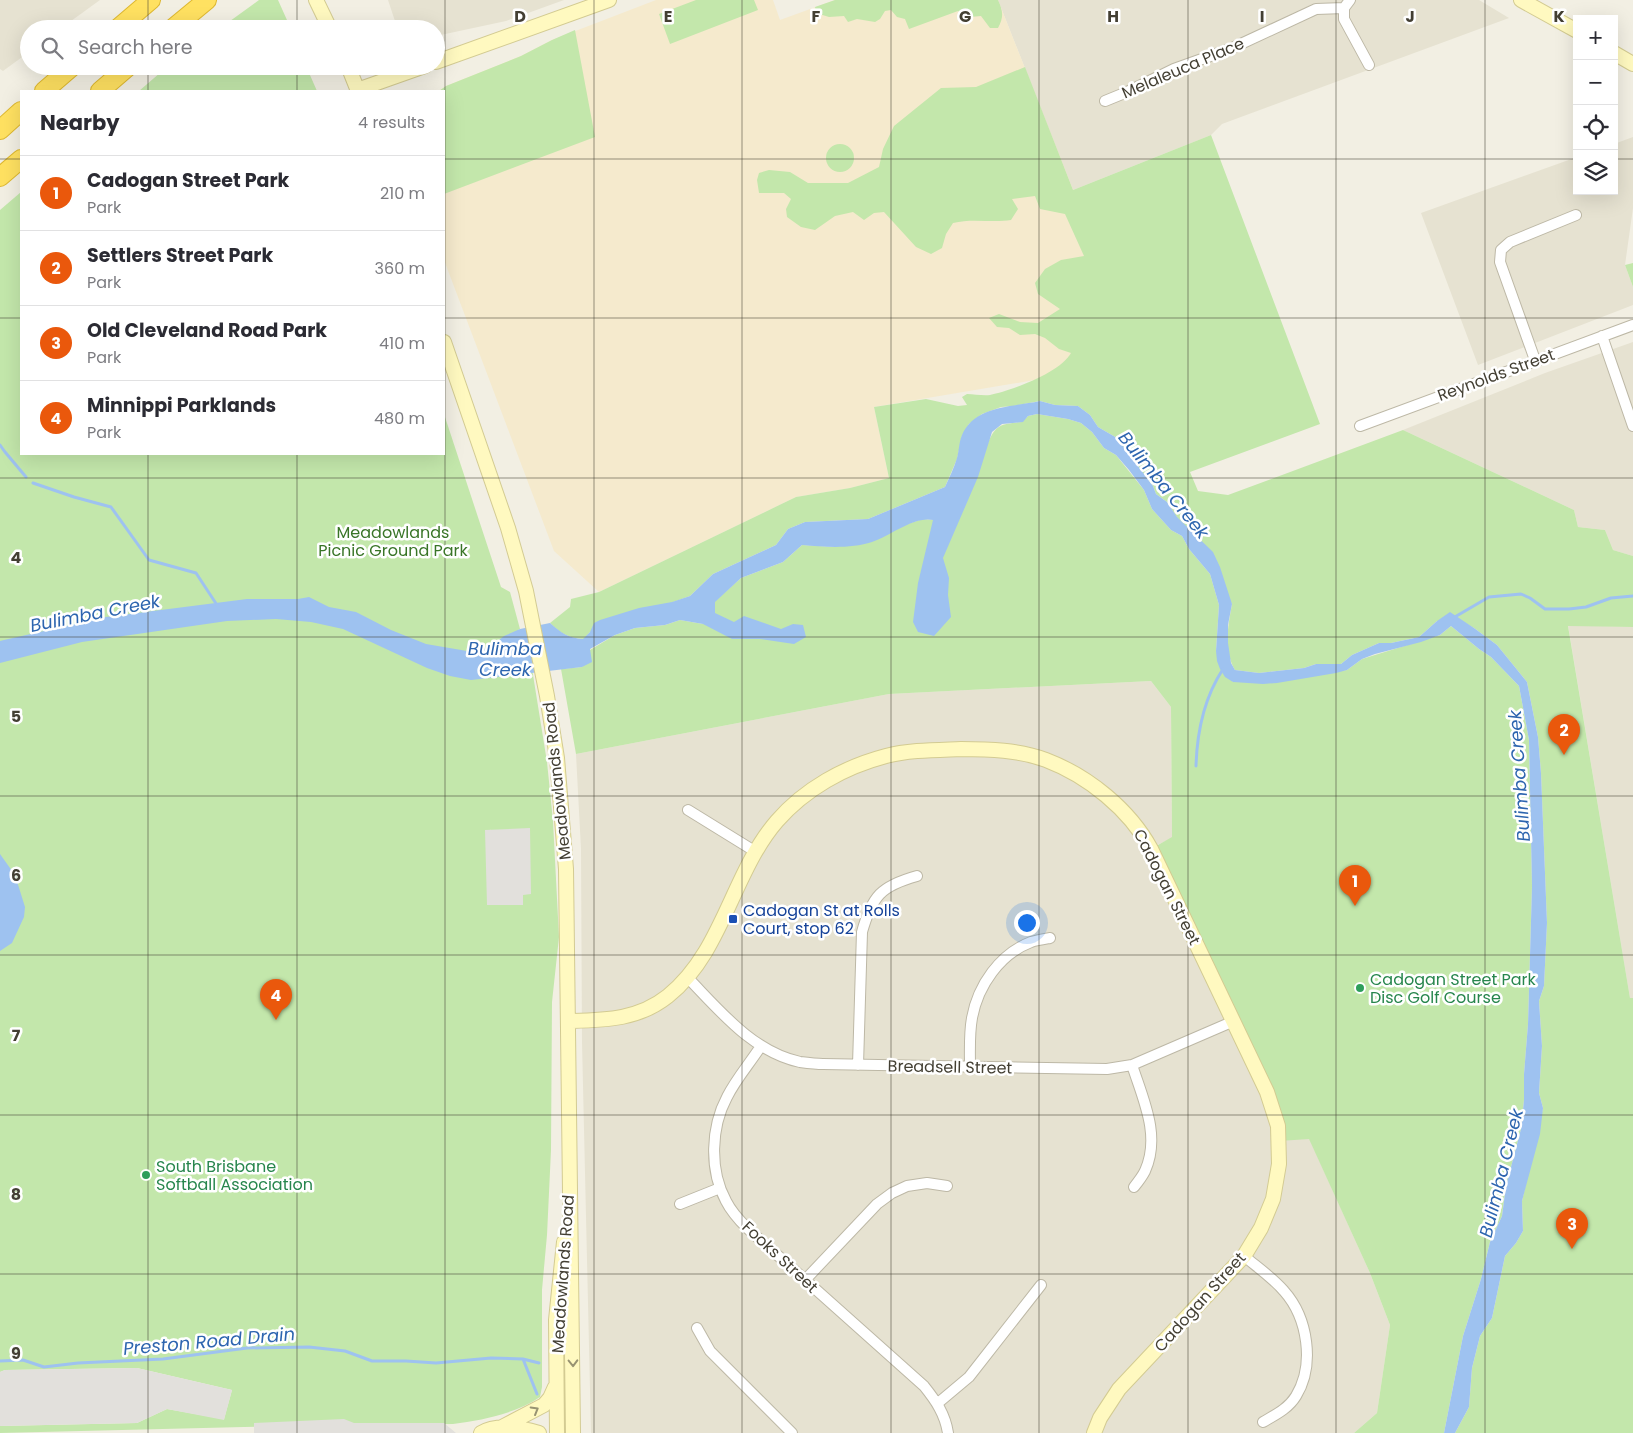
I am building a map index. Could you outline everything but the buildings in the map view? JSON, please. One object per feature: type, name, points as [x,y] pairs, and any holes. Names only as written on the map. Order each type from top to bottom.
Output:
[{"type":"highway","points":[[128,20],[151,0]]},
{"type":"highway","points":[[183,20],[207,0]]},
{"type":"highway","points":[[45,90],[63,75]]},
{"type":"highway","points":[[101,90],[119,75]]},
{"type":"highway","points":[[0,130],[20,112]]},
{"type":"highway","points":[[0,177],[20,160]]},
{"type":"street","points":[[316,0],[326,20]]},
{"type":"street","points":[[445,59],[609,0]]},
{"type":"street","points":[[1520,0],[1573,30]]},
{"type":"street","points":[[1347,4],[1344,19],[1369,65]]},
{"type":"street","name":"Melaleuca Place","points":[[1105,101],[1174,69],[1230,49],[1316,9],[1347,4]]},
{"type":"street","points":[[1618,55],[1633,64]]},
{"type":"street","points":[[351,75],[357,90]]},
{"type":"street","points":[[360,90],[401,75]]},
{"type":"street","points":[[1535,360],[1500,262],[1501,250],[1510,242],[1576,215]]},
{"type":"street","name":"Reynolds Street","points":[[1360,426],[1633,325]]},
{"type":"street","points":[[1602,336],[1633,426]]},
{"type":"street","name":"Meadowlands Road","points":[[445,345],[508,528],[526,591],[557,758],[566,869],[573,1433]]},
{"type":"street","name":"Cadogan Street","points":[[568,1021],[613,1020],[642,1012],[667,997],[688,978],[703,957],[765,836],[794,804],[821,784],[860,764],[887,756],[936,750],[999,750],[1045,759],[1070,770],[1094,786],[1134,823],[1151,848],[1267,1092],[1278,1126],[1280,1164],[1273,1199],[1261,1228],[1244,1256],[1119,1389],[1100,1418],[1094,1433]]},
{"type":"street","points":[[688,810],[756,852]]},
{"type":"street","points":[[858,1065],[862,932],[875,899],[888,887],[917,876]]},
{"type":"street","points":[[970,1068],[972,1019],[984,984],[994,970],[1010,954],[1032,942],[1050,938]]},
{"type":"street","name":"Breadsell Street","points":[[688,978],[726,1018],[761,1046],[800,1062],[823,1064],[1086,1070],[1132,1065],[1234,1021]]},
{"type":"street","name":"Fooks Street","points":[[761,1046],[727,1097],[716,1130],[714,1150],[720,1188],[726,1201],[747,1228],[924,1386],[938,1403],[948,1433]]},
{"type":"street","points":[[1132,1065],[1152,1134],[1151,1151],[1145,1171],[1134,1187]]},
{"type":"street","name":"Meadowlands Road","points":[[557,1433],[556,1320],[571,1174]]},
{"type":"street","points":[[805,1280],[876,1204],[892,1193],[907,1186],[927,1183],[947,1186]]},
{"type":"street","points":[[680,1204],[720,1188]]},
{"type":"street","points":[[1244,1256],[1284,1291],[1295,1306],[1303,1323],[1306,1342],[1304,1380],[1296,1397],[1282,1411],[1263,1422]]},
{"type":"street","points":[[938,1403],[969,1377],[1041,1285]]},
{"type":"street","points":[[697,1328],[710,1351],[792,1433]]},
{"type":"street","points":[[481,1433],[502,1427],[544,1405],[550,1398],[556,1382]]},
{"type":"street","points":[[502,1427],[539,1433]]},
{"type":"shaded area","points":[[0,0],[100,0],[72,20],[20,20],[20,59],[3,71],[0,69]]},
{"type":"shaded area","points":[[388,0],[564,0],[506,21],[445,34],[445,20],[395,20]]},
{"type":"shaded area","points":[[656,0],[773,0],[780,20],[835,0],[998,0],[1138,349],[1035,380],[874,407],[889,478],[850,488],[796,497],[599,592],[554,551],[445,263],[445,90],[440,90],[446,86],[521,56],[552,40]]},
{"type":"shaded area","points":[[998,0],[1479,0],[1509,18],[1222,124],[1211,135],[1073,190]]},
{"type":"shaded area","points":[[1633,137],[1633,208],[1625,265],[1633,287],[1633,305],[1478,365],[1421,213],[1573,158],[1573,195],[1618,195],[1618,143]]},
{"type":"shaded area","points":[[1633,342],[1633,556],[1613,550],[1605,530],[1578,527],[1574,510],[1403,430],[1545,373]]},
{"type":"shaded area","points":[[1568,625],[1633,627],[1633,998],[1630,998]]},
{"type":"shaded area","points":[[1151,681],[1171,707],[1172,838],[1151,848],[1309,1138],[1370,1273],[1390,1325],[1377,1413],[1354,1433],[591,1433],[582,1042],[581,849],[576,754],[889,694]]},
{"type":"shaded area","points":[[530,828],[531,894],[523,895],[523,905],[487,905],[485,830]]},
{"type":"shaded area","points":[[137,1368],[232,1390],[224,1420],[167,1409],[137,1423],[0,1426],[0,1372],[5,1370]]},
{"type":"shaded area","points":[[344,1419],[354,1423],[444,1423],[456,1433],[254,1433],[254,1423]]},
{"type":"green space","points":[[259,0],[278,0],[287,20],[231,20]]},
{"type":"green space","points":[[696,0],[754,0],[758,10],[670,44],[659,14]]},
{"type":"green space","points":[[835,0],[998,0],[1002,17],[998,28],[990,28],[981,16],[970,17],[958,11],[909,29],[905,19],[897,17],[891,10],[885,11],[880,19],[875,22],[857,19],[848,22],[844,16],[829,17],[816,13],[815,7]]},
{"type":"green space","points":[[575,30],[595,137],[445,194],[445,90],[440,90],[446,86],[521,56]]},
{"type":"green space","points":[[1025,67],[1073,190],[1211,135],[1320,424],[1190,472],[1198,491],[1228,495],[1403,430],[1574,510],[1578,527],[1605,530],[1613,550],[1633,556],[1633,627],[1568,626],[1630,998],[1633,998],[1633,1433],[1455,1433],[1469,1407],[1472,1368],[1480,1336],[1492,1318],[1505,1256],[1523,1231],[1522,1201],[1543,1108],[1539,1093],[1542,1046],[1539,1001],[1544,986],[1547,923],[1538,737],[1527,682],[1497,645],[1465,623],[1437,621],[1419,637],[1391,643],[1379,643],[1352,655],[1341,664],[1316,664],[1304,668],[1259,673],[1235,670],[1231,662],[1228,646],[1228,629],[1232,604],[1167,502],[1156,494],[1153,486],[1117,438],[1098,427],[1090,415],[1078,406],[1055,405],[1040,401],[1001,407],[982,414],[969,424],[962,436],[957,459],[945,487],[868,519],[805,522],[788,529],[776,545],[713,574],[690,596],[590,632],[584,639],[566,635],[550,623],[570,607],[571,599],[599,592],[796,497],[850,488],[889,478],[874,407],[926,399],[958,406],[967,405],[962,397],[967,394],[990,395],[1035,380],[1057,367],[1071,353],[1059,349],[1045,338],[1035,334],[1020,335],[1009,328],[997,327],[989,318],[999,314],[1020,322],[1038,323],[1060,309],[1038,294],[1035,283],[1045,269],[1061,260],[1084,256],[1065,214],[1040,209],[1035,196],[1012,199],[1018,209],[1011,220],[953,223],[946,234],[942,248],[931,254],[916,247],[884,212],[874,213],[864,220],[853,212],[835,216],[815,230],[801,227],[787,217],[786,209],[791,199],[784,193],[759,193],[757,180],[759,173],[769,170],[790,172],[808,183],[848,183],[879,167],[883,149],[894,126],[941,88],[976,87]]},
{"type":"green space","points":[[158,75],[310,75],[317,90],[140,90]]},
{"type":"green space","points":[[840,144],[850,148],[854,158],[850,168],[840,172],[830,168],[826,158],[830,148]]},
{"type":"green space","name":"Meadowlands Picnic Ground Park","points":[[20,193],[20,455],[445,455],[445,417],[501,587],[510,592],[520,629],[518,630],[529,650],[547,762],[553,821],[559,937],[552,1002],[551,1150],[542,1290],[542,1387],[540,1397],[509,1412],[453,1424],[0,1433],[0,1426],[137,1423],[167,1409],[224,1419],[232,1390],[137,1368],[5,1370],[0,1372],[0,210]],"holes":[[[490,829],[531,894],[523,894],[523,905]]]},
{"type":"green space","points":[[1633,263],[1633,287],[1625,265]]},
{"type":"green space","points":[[1037,414],[1081,423],[1092,432],[1104,448],[1116,455],[1144,490],[1152,509],[1171,530],[1182,536],[1189,549],[1210,574],[1219,605],[1216,651],[1233,682],[1347,670],[1362,659],[1440,635],[1451,626],[1491,657],[1519,686],[1529,740],[1532,886],[1524,1100],[1521,1129],[1506,1186],[1502,1216],[1490,1242],[1481,1279],[1463,1336],[1444,1433],[1354,1433],[1377,1413],[1390,1325],[1370,1273],[1309,1139],[1279,1141],[1278,1126],[1151,849],[1172,837],[1171,707],[1151,681],[889,694],[576,754],[561,669],[582,667],[590,650],[615,635],[635,628],[665,625],[680,620],[703,624],[714,602],[741,578],[783,562],[802,545],[834,547],[923,519],[933,520],[997,428],[1005,424],[1022,422],[1028,416]]},
{"type":"water","name":"Bulimba Creek","points":[[1040,401],[1055,405],[1078,406],[1090,415],[1098,427],[1117,438],[1153,486],[1156,494],[1167,502],[1177,517],[1213,552],[1232,604],[1228,625],[1228,643],[1231,663],[1235,670],[1259,673],[1304,668],[1316,664],[1341,664],[1352,655],[1379,643],[1391,643],[1419,637],[1450,612],[1497,645],[1527,682],[1538,737],[1541,773],[1547,923],[1544,986],[1539,1001],[1542,1046],[1539,1093],[1543,1108],[1540,1134],[1522,1201],[1523,1231],[1505,1256],[1492,1318],[1480,1336],[1472,1368],[1469,1407],[1455,1433],[1444,1433],[1463,1336],[1481,1279],[1490,1242],[1502,1216],[1506,1186],[1521,1129],[1524,1100],[1532,886],[1529,740],[1519,686],[1491,657],[1451,626],[1440,635],[1375,654],[1362,659],[1347,670],[1336,673],[1277,683],[1233,682],[1225,677],[1217,661],[1219,605],[1210,574],[1189,549],[1182,536],[1171,530],[1152,509],[1144,490],[1129,470],[1116,455],[1104,448],[1092,432],[1081,423],[1037,414],[1028,416],[1023,422],[1002,424],[992,432],[978,477],[943,558],[949,578],[948,595],[951,617],[934,636],[918,632],[913,622],[918,583],[933,520],[926,520],[910,524],[872,542],[855,546],[802,545],[783,562],[741,578],[715,602],[715,613],[734,622],[744,616],[781,629],[793,624],[803,625],[806,637],[794,644],[760,639],[732,639],[703,624],[680,620],[665,625],[635,628],[615,635],[590,649],[592,662],[582,667],[471,680],[450,676],[427,668],[343,629],[311,622],[276,619],[227,621],[82,642],[0,663],[0,641],[106,617],[247,599],[298,599],[309,597],[329,607],[356,612],[391,630],[426,644],[467,651],[489,648],[504,636],[520,629],[550,623],[565,634],[583,639],[590,632],[594,623],[600,620],[639,608],[672,602],[690,596],[713,574],[776,545],[788,529],[805,522],[868,519],[945,487],[956,462],[962,435],[968,425],[976,418],[996,409]]},
{"type":"water","points":[[0,854],[15,875],[25,907],[24,917],[12,943],[0,951]]},
{"type":"waterway","points":[[0,445],[26,477]]},
{"type":"waterway","points":[[33,483],[111,507],[149,560],[196,573],[217,605]]},
{"type":"waterway","points":[[1453,618],[1489,597],[1521,594],[1545,609],[1569,609],[1586,607],[1611,598],[1633,596]]},
{"type":"waterway","points":[[1196,766],[1198,740],[1206,703],[1223,669]]},
{"type":"waterway","name":"Preston Road Drain","points":[[0,1361],[23,1360],[44,1367],[78,1363],[163,1359],[247,1348],[309,1347],[345,1351],[372,1361],[436,1363],[491,1358],[523,1359],[539,1363]]},
{"type":"waterway","points":[[523,1359],[537,1394]]},
{"type":"place","name":"Settlers Street Park","points":[[1564,755]]},
{"type":"place","name":"Cadogan Street Park","points":[[1355,906]]},
{"type":"place","name":"Cadogan St at Rolls Court, stop 62","points":[[733,919]]},
{"type":"place","name":"Cadogan Street Park Disc Golf Course","points":[[1360,988]]},
{"type":"place","name":"Minnippi Parklands","points":[[276,1020]]},
{"type":"place","name":"South Brisbane Softball Association","points":[[146,1175]]},
{"type":"place","name":"Old Cleveland Road Park","points":[[1572,1249]]}]
